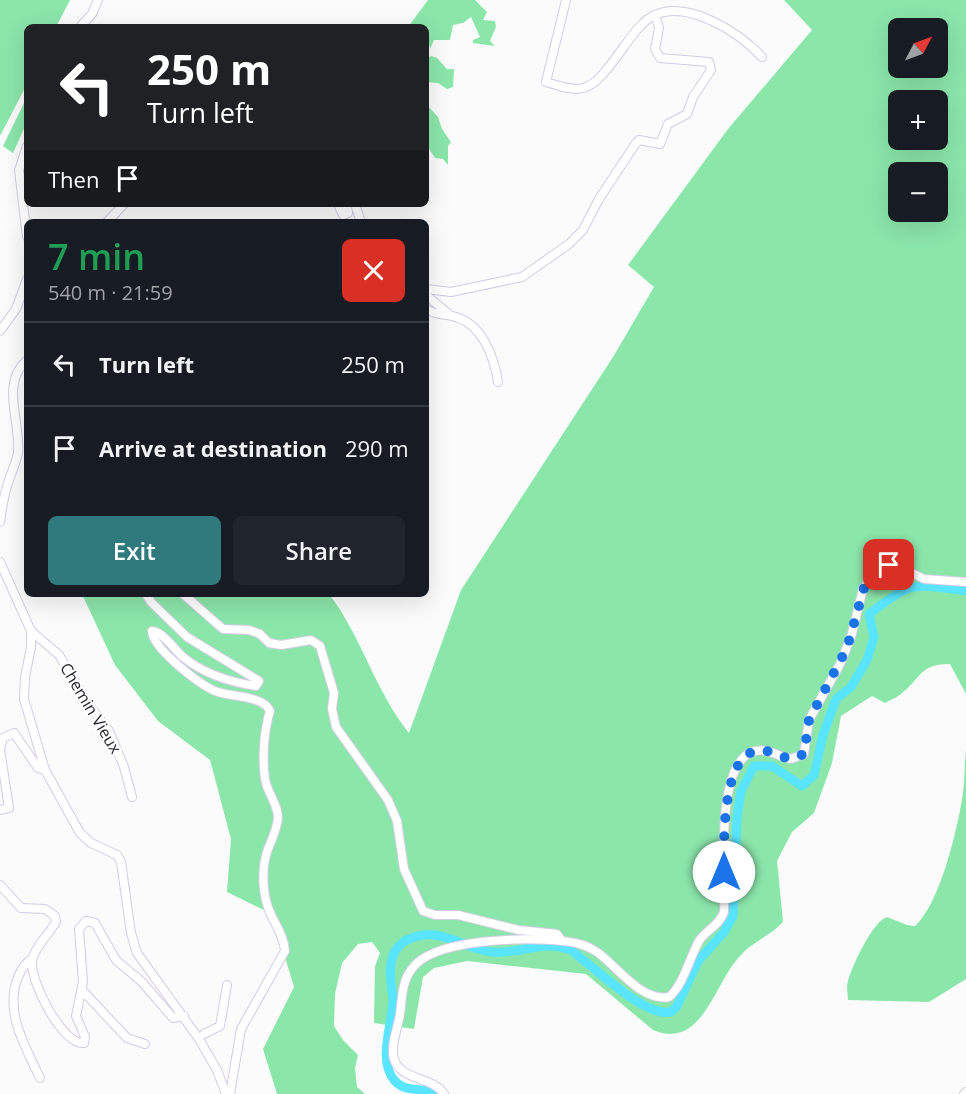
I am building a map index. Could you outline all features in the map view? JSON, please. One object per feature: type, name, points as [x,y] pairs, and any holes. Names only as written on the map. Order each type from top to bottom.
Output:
[{"type":"street","points":[[83,24],[92,14],[98,0]]},
{"type":"street","points":[[566,0],[546,82],[563,87],[583,88],[589,85],[616,59],[643,21],[665,8],[678,7],[697,12],[735,32],[762,57]]},
{"type":"street","points":[[429,289],[451,292],[522,277],[569,244],[583,230],[618,170],[639,140],[656,144],[664,140],[668,124],[687,114],[693,97],[711,70],[709,62],[660,58],[655,49],[659,28],[655,15]]},
{"type":"street","points":[[24,156],[20,170],[25,219]]},
{"type":"street","points":[[110,219],[121,207]]},
{"type":"street","points":[[339,207],[343,215],[348,213],[347,207]]},
{"type":"street","points":[[0,331],[16,309],[24,287]]},
{"type":"street","points":[[429,297],[447,309],[450,315]]},
{"type":"street","points":[[429,310],[439,315],[450,315],[474,328],[487,344],[495,363],[498,382]]},
{"type":"street","points":[[0,522],[4,496],[18,453],[14,418],[10,406],[17,369],[24,363]]},
{"type":"street","points":[[0,562],[31,631],[32,647],[25,676],[24,699],[45,770],[80,833],[91,843],[117,855],[121,862],[131,933],[137,953],[160,988],[184,1016],[223,1076],[232,1084]]},
{"type":"street","points":[[444,1094],[439,1086],[406,1073],[394,1059],[393,1045],[406,979],[411,968],[428,954],[450,948],[509,939],[561,940],[583,945],[597,952],[649,993],[661,998],[671,995],[699,941],[721,920],[724,912],[724,819],[737,767],[746,756],[756,751],[769,752],[791,759],[804,754],[809,720],[847,648],[866,581],[876,570],[896,565],[924,579],[966,582]]},
{"type":"street","points":[[148,597],[187,637],[260,681],[256,686],[211,675],[178,653],[159,632],[152,631],[152,636],[184,671],[214,691],[265,704],[270,711],[267,722],[265,781],[276,806],[278,817],[277,827],[267,852],[263,875],[267,904],[283,939],[285,951],[248,1014],[236,1045],[232,1084],[228,1094]]},
{"type":"street","points":[[186,597],[223,629],[249,630],[260,634],[269,643],[281,645],[311,640],[320,646],[334,693],[332,709],[336,727],[388,800],[397,821],[404,869],[423,911],[435,915],[458,915],[519,930],[556,933],[561,940]]},
{"type":"street","name":"Chemin Vieux","points":[[31,631],[59,655],[89,705],[109,731],[124,767],[132,797]]},
{"type":"street","points":[[0,810],[9,808],[0,749],[3,738],[14,734],[38,768],[45,770]]},
{"type":"street","points":[[0,885],[21,908],[45,909],[55,916],[56,922],[20,973],[15,986],[14,1016],[40,1078]]},
{"type":"street","points":[[32,959],[34,982],[40,998],[50,1013],[80,1044],[84,1043],[85,1037],[76,1016],[76,1006],[82,990],[79,929],[82,924],[90,920],[99,927],[116,960],[142,982],[173,1018],[184,1016]]},
{"type":"street","points":[[204,1034],[220,1026],[227,985]]},
{"type":"street","points":[[82,990],[127,1038],[145,1044]]},
{"type":"street","points":[[223,1076],[233,1065]]},
{"type":"street","points":[[223,1076],[228,1094]]},
{"type":"green space","points":[[0,0],[70,0],[58,24],[24,24],[24,90],[0,136]]},
{"type":"green space","points":[[428,0],[475,0],[487,12],[483,20],[495,21],[496,27],[490,41],[495,46],[473,43],[473,40],[480,37],[471,17],[463,23],[453,25],[450,40],[434,40],[430,49],[429,24],[410,24]]},
{"type":"green space","points":[[784,0],[966,0],[966,694],[950,664],[933,666],[922,672],[900,694],[885,703],[872,696],[841,716],[832,763],[814,813],[792,832],[777,861],[783,922],[741,955],[706,1010],[696,1023],[684,1031],[670,1034],[653,1030],[586,974],[467,961],[434,968],[423,977],[414,1029],[374,1023],[375,966],[380,953],[372,942],[358,944],[342,963],[335,994],[334,1026],[343,1040],[358,1055],[355,1068],[357,1087],[365,1094],[277,1094],[263,1049],[294,987],[272,914],[227,892],[231,839],[210,760],[158,721],[115,665],[83,597],[331,597],[351,628],[387,700],[409,733],[461,590],[613,357],[654,287],[628,265],[728,129],[812,30]]},
{"type":"green space","points":[[429,57],[437,58],[447,69],[454,69],[453,87],[447,89],[438,83],[429,82]]},
{"type":"green space","points":[[24,103],[24,129],[13,153],[3,146]]},
{"type":"green space","points":[[429,107],[438,117],[442,129],[451,142],[448,146],[448,165],[443,159],[435,158],[429,149]]},
{"type":"green space","points":[[966,750],[966,979],[929,1002],[848,1000],[847,986],[850,974],[858,955],[881,920],[887,917],[915,926],[924,916],[939,887],[958,819],[963,792]]},
{"type":"waterway","points":[[435,1094],[404,1087],[394,1080],[389,1071],[386,1052],[393,1000],[390,974],[394,952],[401,944],[420,935],[431,935],[492,952],[511,952],[549,946],[568,949],[637,1002],[661,1012],[671,1012],[677,1006],[698,961],[724,932],[733,916],[737,817],[741,791],[754,766],[772,766],[802,786],[814,775],[823,735],[836,699],[851,687],[867,660],[874,637],[869,614],[895,595],[914,587],[966,591]]},
{"type":"route","points":[[724,872],[724,819],[737,767],[746,756],[761,750],[787,759],[804,754],[809,720],[835,675],[847,648],[866,581],[876,570],[889,565]]}]
